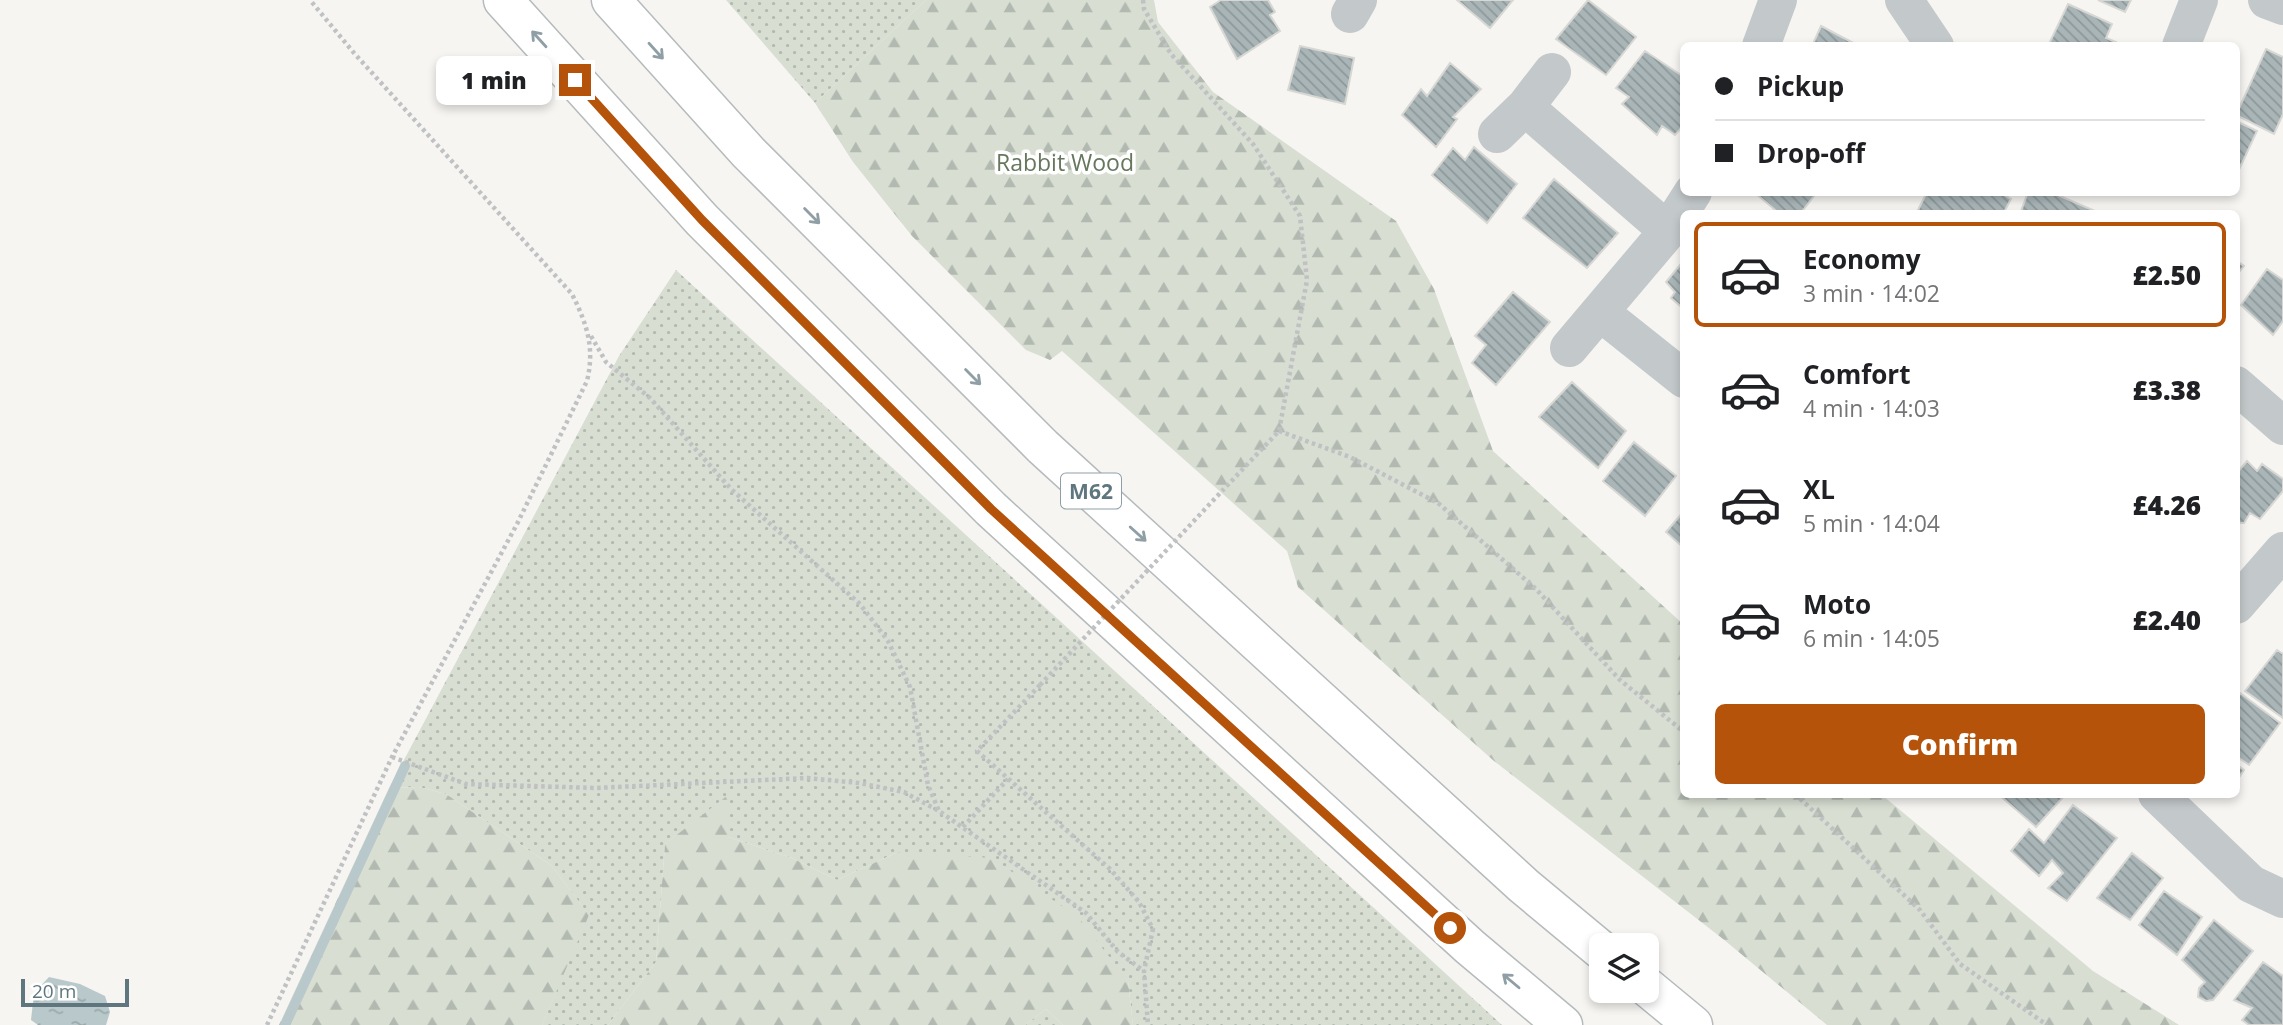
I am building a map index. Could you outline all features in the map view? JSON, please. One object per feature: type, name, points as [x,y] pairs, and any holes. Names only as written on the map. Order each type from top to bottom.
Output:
[{"type":"highway","points":[[503,0],[702,220],[991,509],[1470,947],[1563,1025]]},
{"type":"highway","name":"M62","points":[[611,0],[748,152],[1043,447],[1514,877],[1589,940]]},
{"type":"highway","points":[[1659,997],[1693,1025]]},
{"type":"street","points":[[1762,42],[1778,0]]},
{"type":"street","points":[[1904,0],[1932,42]]},
{"type":"street","points":[[2183,42],[2199,0]]},
{"type":"street","points":[[2267,0],[2283,6]]},
{"type":"street","points":[[1497,134],[1525,107],[1552,72]]},
{"type":"street","points":[[1525,107],[1668,231]]},
{"type":"street","points":[[1569,348],[1601,313],[1668,231],[1680,212]]},
{"type":"street","points":[[1601,313],[1680,376]]},
{"type":"street","points":[[2240,388],[2283,426]]},
{"type":"street","points":[[2240,600],[2283,551]]},
{"type":"street","points":[[2161,798],[2251,884],[2283,899]]},
{"type":"path","points":[[310,0],[372,73],[572,294],[589,333],[606,362],[650,398],[731,489],[860,604],[888,641],[910,687],[928,785],[939,811]]},
{"type":"path","points":[[1143,0],[1144,9],[1171,54],[1253,144],[1300,216],[1307,280],[1279,431],[977,751],[1110,869],[1139,902],[1153,929],[1144,971],[1148,1025]]},
{"type":"path","points":[[267,1025],[392,757],[517,524],[587,381],[592,362],[589,333]]},
{"type":"path","points":[[1279,431],[1350,457],[1438,503],[1536,589],[1620,680],[1680,729]]},
{"type":"path","points":[[392,757],[466,784],[596,788],[807,778],[859,783],[904,792],[939,811],[1086,913],[1118,952],[1144,971]]},
{"type":"path","points":[[963,827],[1008,779]]},
{"type":"path","points":[[1799,798],[1920,910],[1961,964],[2047,1025]]},
{"type":"green space","points":[[726,0],[926,0],[815,103]]},
{"type":"green space","name":"Rabbit Wood","points":[[926,0],[1154,0],[1158,22],[1213,92],[1396,221],[1434,289],[1493,451],[1680,621],[1680,798],[1886,798],[2093,971],[2179,1025],[1827,1025],[1723,939],[1494,761],[1298,587],[1287,551],[1062,351],[1050,360],[1026,350],[912,236],[853,162],[815,103]]},
{"type":"green space","points":[[676,270],[1502,1025],[1133,1025],[1128,981],[898,852],[837,880],[792,858],[728,837],[728,796],[665,844],[656,962],[608,1025],[542,1025],[588,914],[552,866],[446,794],[419,787],[389,788],[619,356]]},
{"type":"green space","points":[[419,787],[446,794],[552,866],[589,915],[542,1025],[279,1025],[389,788]]},
{"type":"green space","points":[[728,795],[728,837],[792,858],[837,880],[898,852],[992,858],[1079,918],[1128,981],[1133,1025],[1063,1025],[1046,1009],[1025,1025],[608,1025],[656,962],[665,844]]},
{"type":"green space","points":[[1046,1009],[1063,1025],[1025,1025]]},
{"type":"water","points":[[49,977],[80,984],[105,996],[110,1012],[106,1025],[38,1025],[31,1020],[34,993]]},
{"type":"building","points":[[1221,0],[1268,0],[1275,12],[1270,15],[1280,31],[1237,59],[1210,7]]},
{"type":"building","points":[[1457,0],[1513,0],[1490,28]]},
{"type":"building","points":[[1588,0],[1636,37],[1606,75],[1556,39]]},
{"type":"building","points":[[2098,0],[2131,0],[2125,12]]},
{"type":"building","points":[[2068,4],[2112,24],[2106,38],[2116,42],[2050,42]]},
{"type":"building","points":[[1821,26],[1851,42],[1814,42]]},
{"type":"building","points":[[1300,46],[1354,58],[1345,104],[1288,90]]},
{"type":"building","points":[[2266,49],[2283,57],[2283,114],[2274,134],[2240,117],[2240,106]]},
{"type":"building","points":[[1645,51],[1680,74],[1680,129],[1675,135],[1662,126],[1657,135],[1622,104],[1629,97],[1616,88]]},
{"type":"building","points":[[1450,63],[1481,89],[1453,117],[1457,119],[1436,147],[1402,115],[1421,89],[1427,96]]},
{"type":"building","points":[[2240,123],[2257,131],[2240,167]]},
{"type":"building","points":[[1474,147],[1517,184],[1487,223],[1432,175],[1453,148],[1465,160]]},
{"type":"building","points":[[1554,179],[1618,233],[1587,268],[1523,218]]},
{"type":"building","points":[[1759,196],[1814,196],[1803,210],[1775,210]]},
{"type":"building","points":[[1925,196],[2006,196],[2011,199],[2005,210],[1918,210]]},
{"type":"building","points":[[2027,196],[2060,196],[2092,210],[2021,210]]},
{"type":"building","points":[[1680,265],[1680,306],[1671,298],[1675,292],[1666,282]]},
{"type":"building","points":[[2267,269],[2283,280],[2283,321],[2273,335],[2241,305]]},
{"type":"building","points":[[1513,292],[1550,322],[1496,385],[1472,363],[1486,345],[1475,336]]},
{"type":"building","points":[[1572,382],[1626,431],[1598,468],[1539,417]]},
{"type":"building","points":[[1634,442],[1676,476],[1645,516],[1603,481]]},
{"type":"building","points":[[2247,461],[2257,471],[2262,464],[2283,479],[2283,491],[2260,519],[2250,513],[2244,523],[2240,523],[2240,469]]},
{"type":"building","points":[[1680,516],[1680,544],[1666,532]]},
{"type":"building","points":[[2277,650],[2283,654],[2283,718],[2245,691]]},
{"type":"building","points":[[2240,693],[2280,723],[2249,765],[2240,759]]},
{"type":"building","points":[[2003,798],[2062,798],[2036,827]]},
{"type":"building","points":[[2073,805],[2117,838],[2067,901],[2048,888],[2063,873],[2052,860],[2039,876],[2011,851],[2029,829],[2044,843]]},
{"type":"building","points":[[2132,853],[2163,878],[2130,920],[2097,898]]},
{"type":"building","points":[[2164,891],[2202,917],[2177,955],[2139,925]]},
{"type":"building","points":[[2214,920],[2253,951],[2213,1000],[2206,1001],[2198,997],[2199,988],[2205,982],[2182,960]]},
{"type":"building","points":[[2263,962],[2283,976],[2283,1025],[2249,1025],[2242,1020],[2252,1008],[2234,1000]]},
{"type":"waterway","points":[[285,1025],[405,766]]},
{"type":"route","points":[[575,80],[702,220],[991,509],[1450,928]]}]
